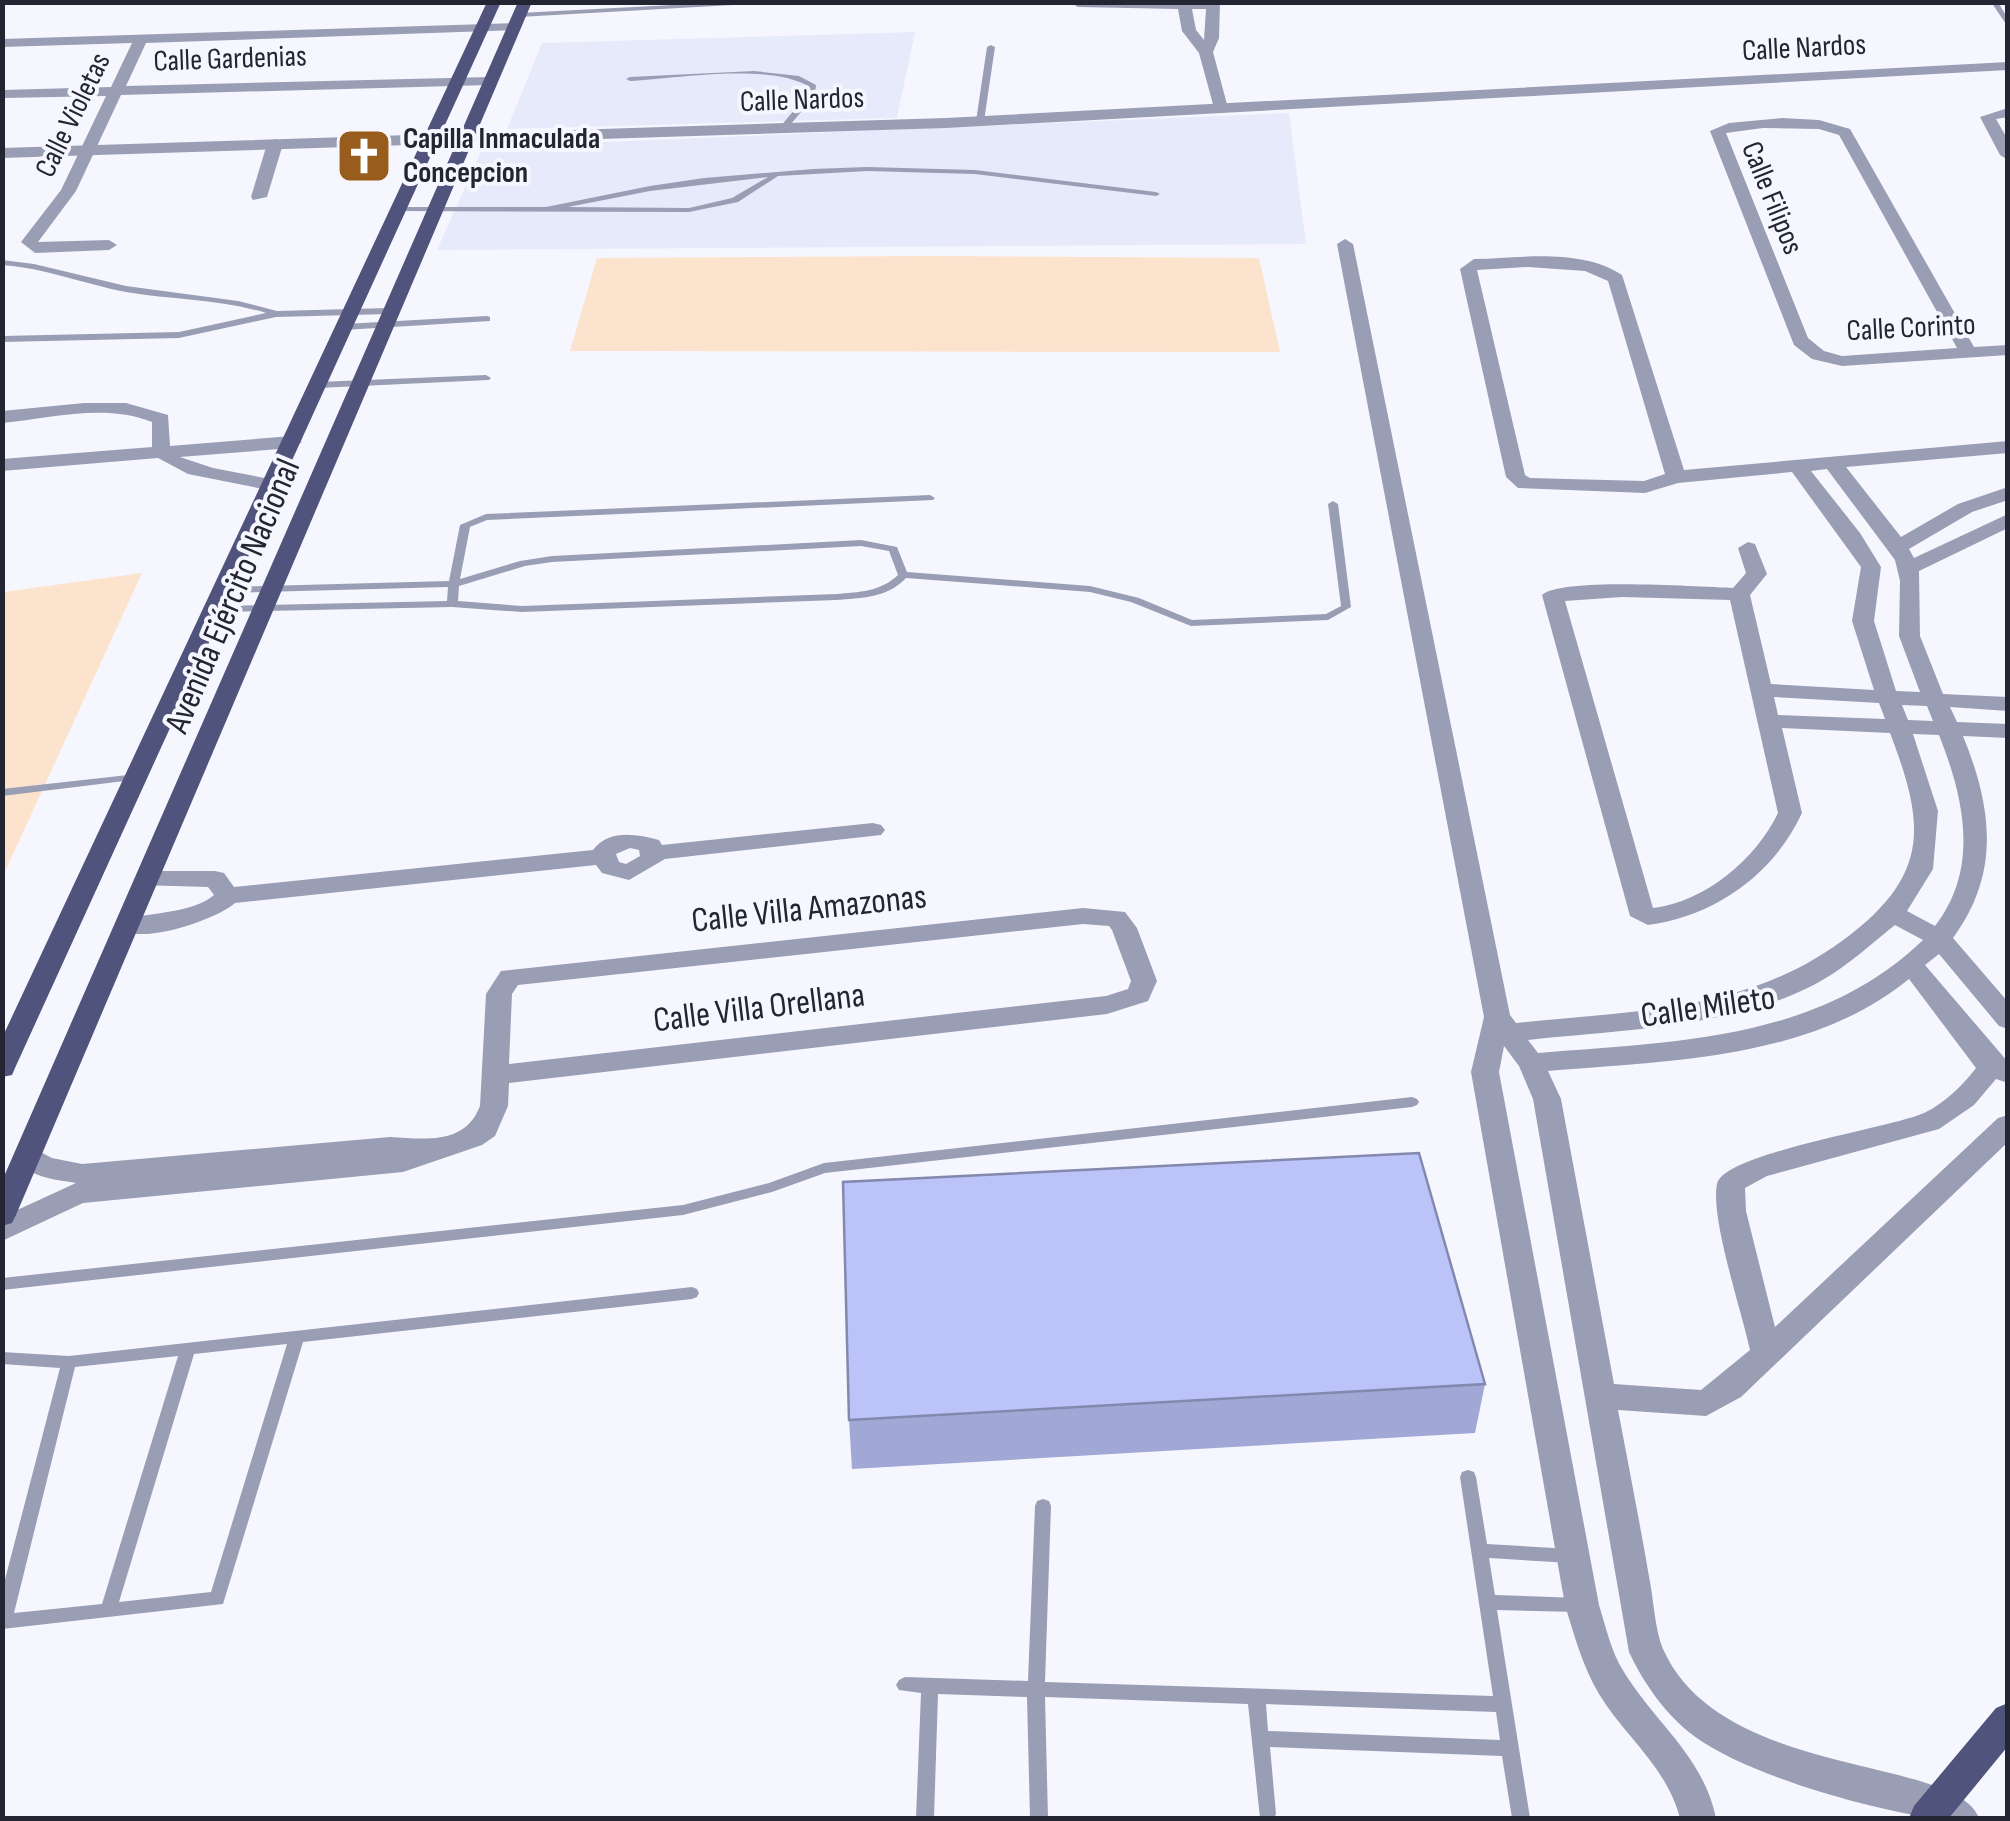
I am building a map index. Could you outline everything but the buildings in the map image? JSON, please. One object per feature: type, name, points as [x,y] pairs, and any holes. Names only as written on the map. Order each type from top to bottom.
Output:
[{"type":"main road","name":"Avenida Ejército Nacional","points":[[2,1068],[494,2]]},
{"type":"main road","name":"Avenida Ejército Nacional","points":[[2,1215],[130,926],[266,598],[519,15]]},
{"type":"main road","points":[[1943,1813],[2008,1719]]},
{"type":"street","points":[[1078,3],[1213,4],[1212,38],[1206,52]]},
{"type":"street","points":[[1184,3],[1192,39],[1206,52],[1221,108]]},
{"type":"street","points":[[2,43],[482,28],[519,15]]},
{"type":"street","name":"Calle Violetas","points":[[109,245],[35,248],[29,242],[60,204],[141,39]]},
{"type":"street","name":"Calle Nardos","points":[[2,154],[980,121],[2008,66]]},
{"type":"street","name":"Calle Nardos","points":[[1603,89],[1667,92],[2008,79]]},
{"type":"street","name":"Calle Gardenias","points":[[2,94],[490,80]]},
{"type":"street","points":[[2008,112],[1987,117],[2008,155]]},
{"type":"street","name":"Calle Filipos","points":[[1818,354],[1800,341],[1718,138],[1718,131],[1727,127],[1825,123],[1845,132],[1968,352]]},
{"type":"street","points":[[258,197],[275,144]]},
{"type":"street","points":[[1345,244],[1504,1025],[1532,1063],[1547,1099],[1646,1652],[1682,1703],[1721,1736],[1774,1759],[1943,1813]]},
{"type":"street","points":[[1676,476],[1616,279],[1605,268],[1474,264],[1468,269],[1516,477],[1541,487],[1645,487],[1676,476],[2008,446]]},
{"type":"street","name":"Calle Corinto","points":[[1818,354],[1842,361],[2008,350]]},
{"type":"street","points":[[2,418],[121,408],[146,410],[161,419],[162,450],[168,460],[273,485]]},
{"type":"street","points":[[2,466],[292,442]]},
{"type":"street","points":[[1830,460],[1903,557]]},
{"type":"street","name":"Calle Mileto","points":[[1504,1025],[1683,1015],[1749,1000],[1824,968],[1893,914],[1920,869],[1926,810],[1864,622],[1871,567],[1853,537],[1796,464]]},
{"type":"street","points":[[1903,557],[1965,508],[2008,494]]},
{"type":"street","points":[[1903,557],[2008,520]]},
{"type":"street","points":[[1740,594],[1756,574],[1748,548]]},
{"type":"street","name":"Calle Mileto","points":[[1532,1063],[1716,1047],[1778,1036],[1870,996],[1912,966],[1960,914],[1975,872],[1976,818],[1968,778],[1908,637],[1903,557]]},
{"type":"street","points":[[1622,591],[1740,594],[1790,813],[1784,832],[1760,859],[1722,889],[1672,914],[1648,918],[1639,910],[1552,595],[1622,591]]},
{"type":"street","points":[[1761,690],[2008,704]]},
{"type":"street","points":[[1768,721],[2008,731]]},
{"type":"street","points":[[130,926],[189,918],[215,908],[228,896],[603,857],[611,868],[630,872],[648,865],[654,852],[873,831]]},
{"type":"street","points":[[148,880],[204,876],[221,882],[228,896]]},
{"type":"street","points":[[1893,914],[1940,939],[2008,1020]]},
{"type":"street","name":"Calle Villa Amazonas","points":[[498,1076],[499,994],[510,978],[1083,916],[1116,918],[1124,928],[1144,981],[1139,995]]},
{"type":"street","points":[[1766,1350],[1732,1211],[1731,1182],[1758,1168],[1929,1122],[1955,1110],[2000,1070],[1912,966]]},
{"type":"street","name":"Calle Villa Orellana","points":[[498,1076],[1107,1005],[1139,995]]},
{"type":"street","points":[[1504,1025],[1485,1072],[1582,1605],[1596,1651],[1613,1686],[1682,1767],[1694,1794],[1698,1818]]},
{"type":"street","points":[[2,1230],[80,1184],[320,1164],[393,1165],[455,1145],[485,1129],[494,1106],[498,1076]]},
{"type":"street","points":[[1600,1396],[1706,1402],[1730,1388],[2008,1124]]},
{"type":"street","points":[[29,1156],[80,1184]]},
{"type":"lane","points":[[519,15],[781,2]]},
{"type":"lane","points":[[1994,2],[2008,26]]},
{"type":"lane","points":[[980,121],[991,47]]},
{"type":"lane","points":[[630,79],[762,74],[806,78],[812,85],[811,95],[783,128]]},
{"type":"lane","points":[[544,210],[652,189],[776,175],[889,170],[974,172],[1156,194]]},
{"type":"lane","points":[[397,209],[604,212],[707,207],[735,200],[776,175]]},
{"type":"lane","points":[[2,272],[8,263],[128,290],[247,303],[276,314],[348,320],[487,319]]},
{"type":"lane","points":[[2,339],[179,334],[276,314]]},
{"type":"lane","points":[[318,385],[486,378]]},
{"type":"lane","points":[[452,604],[462,532],[470,520],[477,518],[930,498]]},
{"type":"lane","points":[[903,575],[1090,589],[1135,600],[1191,622],[1328,617],[1346,607],[1333,504]]},
{"type":"lane","points":[[221,599],[454,584],[524,563],[552,559],[861,543],[893,549],[903,575]]},
{"type":"lane","points":[[221,599],[522,609],[836,597],[881,591],[897,584],[903,575]]},
{"type":"lane","points":[[2,793],[137,776]]},
{"type":"lane","points":[[2,1284],[683,1210],[772,1187],[824,1168],[1412,1102]]},
{"type":"lane","points":[[2,1358],[68,1362],[692,1292]]},
{"type":"lane","points":[[68,1362],[4,1622],[218,1599],[297,1336]]},
{"type":"lane","points":[[108,1611],[188,1348]]},
{"type":"lane","points":[[1468,1477],[1520,1818]]},
{"type":"lane","points":[[1039,1818],[1036,1689],[1043,1506]]},
{"type":"lane","points":[[1478,1550],[1573,1556]]},
{"type":"lane","points":[[1486,1602],[1582,1605]]},
{"type":"lane","points":[[905,1684],[1503,1704]]},
{"type":"lane","points":[[925,1818],[930,1685]]},
{"type":"lane","points":[[1256,1696],[1267,1814]]},
{"type":"lane","points":[[1260,1738],[1510,1748]]},
{"type":"shaded area","points":[[915,32],[897,118],[507,129],[542,43]]},
{"type":"shaded area","points":[[1289,113],[1306,244],[437,250],[483,147]]},
{"type":"shaded area","points":[[597,258],[1259,258],[1280,352],[570,351]]},
{"type":"shaded area","points":[[142,573],[3,876],[3,592]]},
{"type":"place","name":"Capilla Inmaculada Concepcion","points":[[364,156]]}]
